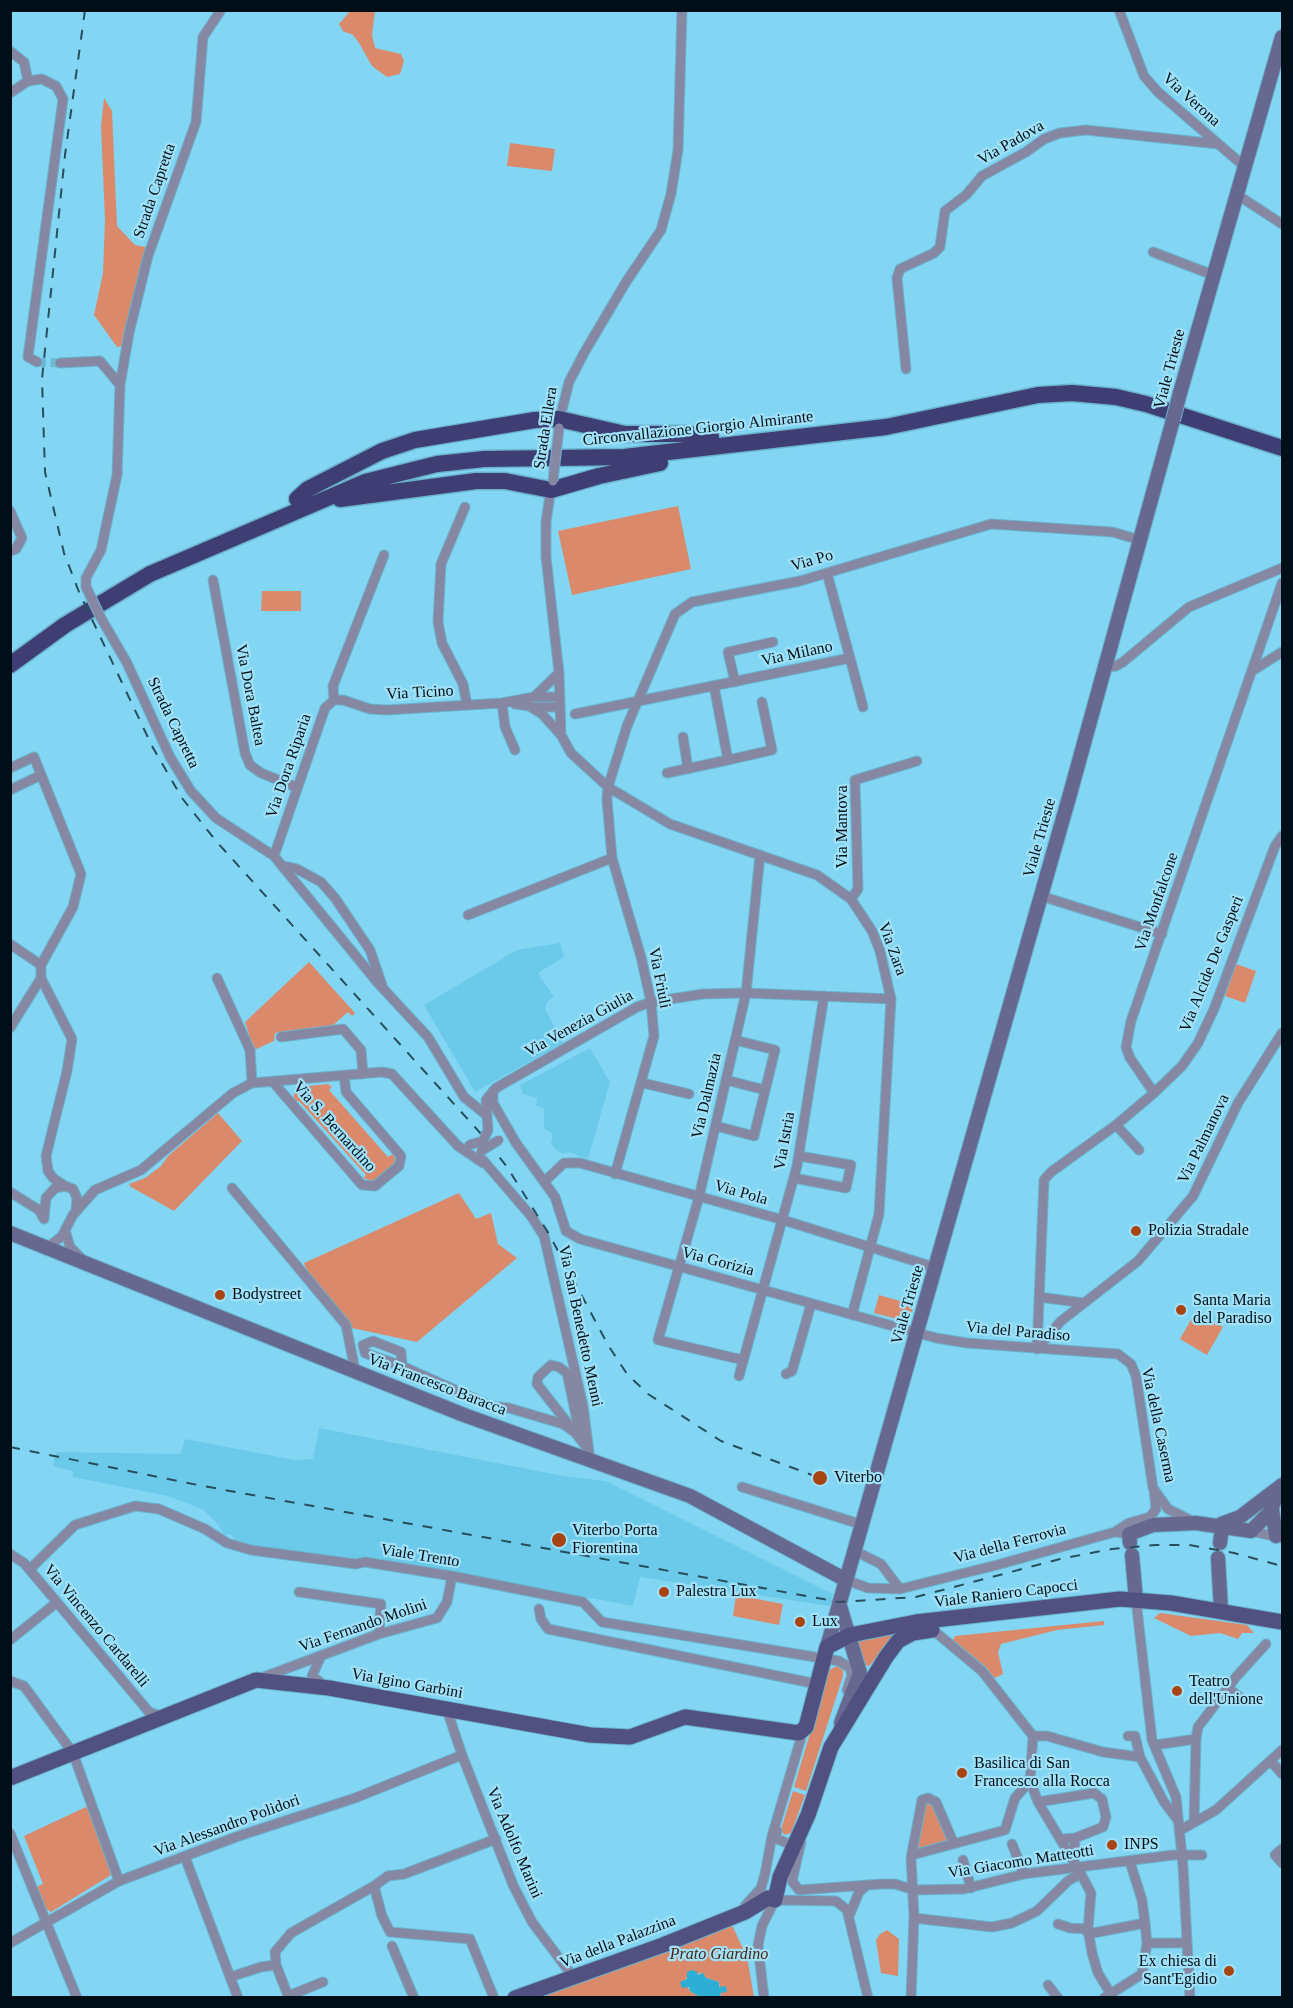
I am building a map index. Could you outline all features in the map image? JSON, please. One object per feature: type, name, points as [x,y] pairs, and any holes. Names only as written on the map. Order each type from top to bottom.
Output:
[{"type":"highway","name":"Circonvallazione Giorgio Almirante","points":[[714,442],[905,414],[997,392],[1052,383],[1113,387],[1155,396],[1282,437]]},
{"type":"highway","name":"Circonvallazione Giorgio Almirante","points":[[10,665],[121,590],[150,574],[366,472],[422,457],[489,449],[610,448],[714,442],[886,427],[1038,395],[1072,393],[1116,397],[1146,404],[1282,448]]},
{"type":"highway","points":[[535,420],[625,434],[686,434],[714,442],[687,457],[552,486],[505,481],[476,481],[304,502],[308,489],[382,451],[416,440],[535,420]]},
{"type":"highway","name":"Circonvallazione Giorgio Almirante","points":[[10,654],[126,576],[304,502]]},
{"type":"main road","name":"Viale Trieste","points":[[826,1664],[846,1580],[937,1268],[1106,667],[1180,393],[1282,37]]},
{"type":"main road","name":"Via Francesco Baracca","points":[[10,1233],[464,1415],[590,1455],[709,1504],[846,1580]]},
{"type":"main road","points":[[1251,1531],[1281,1487]]},
{"type":"main road","points":[[1220,1542],[1209,1525],[1236,1520],[1268,1505]]},
{"type":"main road","points":[[1268,1505],[1279,1537]]},
{"type":"main road","name":"Via della Ferrovia","points":[[1127,1541],[1153,1525],[1209,1525],[1251,1531]]},
{"type":"main road","points":[[1127,1541],[1136,1600]]},
{"type":"main road","points":[[1218,1558],[1221,1610]]},
{"type":"main road","name":"Viale Raniero Capocci","points":[[826,1664],[850,1635],[880,1629],[1120,1599],[1221,1610],[1282,1622]]},
{"type":"main road","name":"Viale Raniero Capocci","points":[[831,1747],[886,1657],[899,1640],[913,1633],[1120,1606],[1136,1600]]},
{"type":"main road","points":[[841,1608],[862,1627],[880,1629]]},
{"type":"main road","points":[[775,1900],[780,1877],[808,1815],[860,1673],[841,1608]]},
{"type":"main road","points":[[803,1730],[826,1664]]},
{"type":"main road","name":"Via Igino Garbini","points":[[10,1778],[256,1680],[328,1688],[590,1735],[630,1737],[685,1717],[803,1730]]},
{"type":"main road","name":"Via della Palazzina","points":[[515,1998],[574,1978],[732,1917],[768,1898],[775,1900]]},
{"type":"street","name":"Strada Capretta","points":[[220,10],[203,36],[196,122],[148,256],[129,333],[120,386],[117,475],[101,550],[86,578],[86,587],[127,663],[170,757],[191,791],[216,818],[273,856],[283,866],[384,989],[428,1037],[464,1097],[485,1114]]},
{"type":"street","name":"Strada Ellera","points":[[561,735],[559,673],[546,557],[546,522],[559,423],[569,382],[584,352],[620,291],[662,230],[672,194],[678,150],[682,10]]},
{"type":"street","name":"Via Verona","points":[[1119,10],[1144,76],[1158,92],[1218,144]]},
{"type":"street","points":[[10,51],[26,66],[27,81]]},
{"type":"street","points":[[10,93],[27,81],[37,79],[52,83],[63,99],[28,357],[37,362]]},
{"type":"street","name":"Via Padova","points":[[906,369],[897,278],[900,269],[934,253],[940,247],[945,212],[966,195],[982,176],[1026,152],[1044,139],[1060,133],[1086,130],[1218,144]]},
{"type":"street","points":[[1218,144],[1244,165]]},
{"type":"street","points":[[1236,194],[1282,224]]},
{"type":"street","points":[[1153,252],[1214,275]]},
{"type":"street","points":[[60,363],[100,361],[120,386]]},
{"type":"street","points":[[465,507],[441,564],[438,630],[442,644],[463,684],[467,705]]},
{"type":"street","points":[[10,511],[22,538],[16,549],[10,551]]},
{"type":"street","name":"Via Po","points":[[608,787],[615,758],[671,622],[681,608],[692,602],[800,581],[961,531],[997,523],[1112,532],[1140,540]]},
{"type":"street","name":"Via Dora Riparia","points":[[273,856],[325,708],[334,700],[333,686],[384,555]]},
{"type":"street","points":[[1106,667],[1116,666],[1123,662],[1189,607],[1282,568]]},
{"type":"street","name":"Via Milano","points":[[575,714],[850,658],[826,573]]},
{"type":"street","name":"Via Dora Baltea","points":[[213,580],[245,753],[250,765],[261,773],[296,787]]},
{"type":"street","name":"Via Monfalcone","points":[[1154,1093],[1130,1058],[1126,1047],[1131,1021],[1282,583]]},
{"type":"street","name":"Via Milano","points":[[735,682],[728,652],[773,642]]},
{"type":"street","points":[[1252,670],[1282,652]]},
{"type":"street","points":[[850,658],[864,707]]},
{"type":"street","points":[[534,697],[559,673]]},
{"type":"street","points":[[714,686],[728,760]]},
{"type":"street","points":[[506,703],[534,697],[560,702]]},
{"type":"street","name":"Via Ticino","points":[[334,700],[379,710],[506,703]]},
{"type":"street","points":[[506,703],[530,706],[560,702]]},
{"type":"street","points":[[667,773],[772,750],[762,702]]},
{"type":"street","points":[[506,703],[505,727],[515,750]]},
{"type":"street","points":[[530,706],[542,714],[561,735],[576,758],[608,787]]},
{"type":"street","points":[[683,737],[688,769]]},
{"type":"street","points":[[10,768],[34,757],[81,874],[73,907],[41,965],[41,978],[72,1039],[73,1046],[50,1136],[46,1156],[48,1171],[53,1178],[69,1188],[78,1203],[65,1230],[56,1243],[47,1248]]},
{"type":"street","name":"Via Mantova","points":[[851,899],[858,889],[855,780],[917,761]]},
{"type":"street","points":[[10,790],[41,775]]},
{"type":"street","name":"Via Zara","points":[[608,787],[670,824],[713,841],[817,875],[851,899],[866,921],[880,951],[891,999],[879,1214],[852,1315]]},
{"type":"street","name":"Via Friuli","points":[[608,787],[612,858],[641,957],[651,1002],[654,1036],[643,1083],[615,1174]]},
{"type":"street","name":"Via Alcide De Gasperi","points":[[1154,1093],[1182,1066],[1198,1042],[1214,1009],[1275,846],[1282,836]]},
{"type":"street","name":"Via Dalmazia","points":[[743,1360],[658,1340],[699,1197],[747,993],[760,855]]},
{"type":"street","points":[[468,915],[612,858]]},
{"type":"street","points":[[283,866],[297,869],[321,882],[335,898],[370,951],[384,989]]},
{"type":"street","points":[[1041,896],[1162,934]]},
{"type":"street","points":[[10,944],[41,965]]},
{"type":"street","points":[[10,1028],[41,978]]},
{"type":"street","points":[[217,978],[250,1050],[252,1083]]},
{"type":"street","name":"Via Venezia Giulia","points":[[493,1091],[637,1007],[651,1002],[703,994],[747,993],[891,999]]},
{"type":"street","name":"Via Istria","points":[[739,1376],[799,1156],[824,996]]},
{"type":"street","points":[[75,1212],[95,1190],[148,1165],[233,1093],[252,1083],[363,1074],[361,1050],[343,1029],[281,1036]]},
{"type":"street","name":"Via Palmanova","points":[[1037,1349],[1061,1321],[1138,1261],[1193,1196],[1238,1102],[1282,1032]]},
{"type":"street","points":[[716,1126],[754,1136],[775,1050],[735,1041]]},
{"type":"street","name":"Via San Benedetto Menni","points":[[363,1074],[382,1072],[398,1078],[450,1136],[469,1149],[483,1163],[531,1216],[544,1236],[583,1406],[590,1455]]},
{"type":"street","name":"Via S. Bernardino","points":[[273,1082],[362,1185],[375,1186],[399,1166],[401,1156],[346,1092],[344,1076]]},
{"type":"street","points":[[726,1080],[765,1090]]},
{"type":"street","points":[[643,1083],[689,1094]]},
{"type":"street","points":[[483,1163],[481,1151],[488,1130],[485,1114],[486,1100],[493,1091]]},
{"type":"street","name":"Via Gorizia","points":[[493,1091],[493,1103],[516,1143],[555,1197],[563,1226],[571,1235],[678,1267],[917,1332]]},
{"type":"street","points":[[1037,1349],[1044,1180],[1051,1172],[1116,1125],[1154,1093]]},
{"type":"street","points":[[1116,1125],[1139,1150]]},
{"type":"street","points":[[469,1149],[481,1151],[499,1140],[516,1143]]},
{"type":"street","points":[[469,1149],[483,1141]]},
{"type":"street","points":[[794,1178],[846,1188],[851,1166],[799,1156]]},
{"type":"street","name":"Via Pola","points":[[544,1182],[558,1167],[569,1161],[783,1220],[937,1268]]},
{"type":"street","points":[[10,1192],[39,1210],[44,1219],[48,1194],[55,1188],[95,1190]]},
{"type":"street","points":[[232,1188],[346,1325],[355,1371]]},
{"type":"street","points":[[65,1230],[73,1251],[92,1267]]},
{"type":"street","points":[[1039,1297],[1084,1303]]},
{"type":"street","points":[[1061,1321],[1066,1301]]},
{"type":"street","points":[[786,1374],[792,1371],[811,1304]]},
{"type":"street","name":"Via del Paradiso","points":[[917,1332],[967,1343],[1118,1354]]},
{"type":"street","name":"Via della Caserma","points":[[1118,1354],[1131,1364],[1136,1376],[1153,1488],[1168,1509],[1209,1525]]},
{"type":"street","points":[[581,1439],[567,1374],[559,1367],[551,1365],[538,1377],[537,1384],[581,1439],[590,1455]]},
{"type":"street","points":[[402,1366],[491,1406],[509,1407],[552,1420],[573,1431]]},
{"type":"street","points":[[742,1487],[863,1525]]},
{"type":"street","points":[[1127,1541],[1129,1523],[1150,1517],[1156,1509],[1153,1488]]},
{"type":"street","name":"Viale Trento","points":[[30,1569],[75,1525],[135,1506],[159,1509],[205,1529],[227,1544],[251,1550],[356,1564],[365,1562],[452,1576],[583,1602],[602,1622],[826,1664]]},
{"type":"street","name":"Via della Ferrovia","points":[[1251,1531],[1279,1537]]},
{"type":"street","name":"Via della Ferrovia","points":[[846,1580],[868,1588],[900,1589],[997,1565],[1127,1541]]},
{"type":"street","points":[[855,1551],[881,1564],[900,1589]]},
{"type":"street","name":"Via Vincenzo Cardarelli","points":[[10,1554],[30,1569],[142,1705],[140,1725]]},
{"type":"street","name":"Via Fernando Molini","points":[[256,1680],[379,1634],[437,1618],[447,1602],[452,1576]]},
{"type":"street","points":[[299,1592],[381,1604],[379,1634]]},
{"type":"street","points":[[1136,1600],[1154,1742],[1176,1797],[1182,1855],[1190,1998]]},
{"type":"street","points":[[10,1640],[56,1603]]},
{"type":"street","points":[[539,1609],[541,1619],[548,1629],[826,1664],[846,1664],[852,1674],[831,1747]]},
{"type":"street","points":[[933,1630],[982,1671],[1033,1736],[1030,1781],[1038,1802],[1091,1893],[1088,1931],[1098,1973],[1109,1996],[1143,1974],[1147,1943],[1145,1923],[1142,1900],[1130,1862]]},
{"type":"street","points":[[1195,1821],[1198,1727],[1266,1644]]},
{"type":"street","points":[[321,1656],[312,1676],[328,1688]]},
{"type":"street","points":[[10,1681],[24,1686],[73,1753],[119,1881]]},
{"type":"street","points":[[1228,1688],[1245,1701]]},
{"type":"street","points":[[142,1705],[148,1712],[162,1717]]},
{"type":"street","name":"Via Adolfo Marini","points":[[447,1710],[462,1755],[532,1922],[574,1978]]},
{"type":"street","points":[[794,1846],[775,1838],[806,1740],[803,1730]]},
{"type":"street","name":"Via della Palazzina","points":[[732,1917],[761,1888],[770,1857],[772,1836],[803,1730]]},
{"type":"street","points":[[1033,1736],[1047,1736],[1103,1752],[1140,1757]]},
{"type":"street","points":[[1128,1736],[1136,1736],[1140,1757],[1164,1802],[1177,1819]]},
{"type":"street","points":[[1154,1742],[1196,1739]]},
{"type":"street","points":[[1179,1831],[1216,1810],[1282,1750]]},
{"type":"street","name":"Via Alessandro Polidori","points":[[10,1943],[119,1881],[236,1837],[355,1798],[462,1755]]},
{"type":"street","points":[[1271,1761],[1282,1774]]},
{"type":"street","points":[[912,1855],[1005,1830],[1015,1798],[1030,1781]]},
{"type":"street","points":[[1038,1802],[1094,1793],[1102,1799],[1106,1816],[1105,1825],[1075,1838],[1060,1837]]},
{"type":"street","points":[[911,1998],[914,1918],[912,1855],[922,1800],[928,1798],[936,1802],[957,1844]]},
{"type":"street","name":"Via Giacomo Matteotti","points":[[808,1815],[792,1881],[795,1888],[799,1890],[895,1884],[914,1890],[971,1887],[1024,1874],[1169,1856],[1202,1855]]},
{"type":"street","points":[[10,1833],[44,1922],[52,1934],[77,1998]]},
{"type":"street","points":[[914,1918],[992,1927],[1012,1923],[1037,1911],[1078,1868],[1075,1838]]},
{"type":"street","points":[[323,1982],[288,1997],[276,1965],[275,1952],[291,1933],[388,1876],[404,1874],[496,1839]]},
{"type":"street","points":[[1012,1844],[1024,1874]]},
{"type":"street","points":[[1282,1849],[1275,1855],[1282,1863]]},
{"type":"street","points":[[185,1857],[238,1998]]},
{"type":"street","points":[[963,1860],[971,1887]]},
{"type":"street","points":[[867,1885],[859,1892],[850,1914],[868,1998]]},
{"type":"street","points":[[374,1886],[382,1916],[390,1932],[470,1939],[494,1998]]},
{"type":"street","points":[[764,1998],[758,1945],[762,1926],[775,1900],[836,1901],[850,1914]]},
{"type":"street","points":[[1058,1924],[1088,1931],[1145,1923]]},
{"type":"street","points":[[1147,1943],[1187,1943]]},
{"type":"street","points":[[392,1946],[414,1998]]},
{"type":"street","points":[[230,1977],[261,1967],[276,1965]]},
{"type":"street","points":[[1048,1985],[1058,1998]]},
{"type":"shaded area","points":[[560,943],[564,957],[538,973],[554,997],[547,1002],[545,1009],[563,1043],[475,1092],[424,1005],[517,950]]},
{"type":"shaded area","points":[[590,1048],[610,1082],[588,1159],[569,1152],[563,1154],[556,1150],[551,1143],[553,1134],[544,1128],[544,1108],[536,1106],[537,1098],[523,1094],[520,1085]]},
{"type":"shaded area","points":[[319,1428],[563,1476],[606,1481],[833,1594],[830,1606],[640,1577],[633,1606],[472,1576],[254,1547],[236,1540],[231,1535],[224,1535],[216,1522],[202,1509],[168,1496],[73,1477],[73,1471],[53,1466],[56,1452],[181,1454],[185,1439],[295,1460],[313,1459]]},
{"type":"shaded area","points":[[692,1970],[698,1975],[703,1973],[706,1978],[719,1982],[719,1987],[726,1986],[727,1992],[720,1993],[721,1997],[700,1997],[690,1991],[689,1987],[682,1988],[680,1982],[687,1979],[687,1972]]},
{"type":"green space","points":[[350,11],[375,11],[372,35],[375,48],[401,54],[404,61],[400,74],[387,77],[372,66],[353,35],[343,31],[339,24]]},
{"type":"green space","points":[[104,98],[112,111],[117,226],[135,245],[146,247],[123,346],[117,347],[94,315],[103,273],[105,220],[101,126]]},
{"type":"green space","points":[[510,143],[555,149],[552,171],[507,166]]},
{"type":"green space","points":[[678,506],[691,569],[572,595],[558,531]]},
{"type":"green space","points":[[262,591],[301,591],[301,611],[261,611]]},
{"type":"green space","points":[[309,962],[355,1013],[352,1016],[348,1012],[331,1027],[275,1033],[274,1041],[254,1050],[245,1022]]},
{"type":"green space","points":[[1236,964],[1256,971],[1245,1003],[1225,996]]},
{"type":"green space","points":[[328,1084],[332,1087],[329,1090],[388,1157],[393,1154],[395,1156],[394,1165],[376,1182],[363,1178],[366,1175],[299,1101],[294,1102],[294,1092],[298,1087]]},
{"type":"green space","points":[[218,1113],[242,1141],[174,1211],[131,1187],[129,1184],[145,1178],[161,1166],[168,1156]]},
{"type":"green space","points":[[459,1193],[476,1219],[491,1213],[498,1244],[517,1258],[417,1342],[352,1328],[310,1280],[304,1263]]},
{"type":"green space","points":[[879,1295],[914,1305],[909,1322],[874,1313]]},
{"type":"green space","points":[[1196,1311],[1223,1327],[1207,1355],[1180,1339]]},
{"type":"green space","points":[[736,1595],[783,1604],[779,1625],[733,1616]]},
{"type":"green space","points":[[1160,1613],[1247,1625],[1254,1633],[1242,1633],[1238,1639],[1220,1633],[1191,1636],[1154,1618]]},
{"type":"green space","points":[[1104,1621],[1104,1625],[1057,1630],[1001,1644],[998,1652],[1003,1674],[993,1679],[987,1668],[953,1640],[955,1636]]},
{"type":"green space","points":[[893,1633],[895,1636],[869,1666],[865,1665],[856,1639]]},
{"type":"green space","points":[[837,1666],[843,1670],[843,1676],[806,1791],[794,1787],[829,1670]]},
{"type":"green space","points":[[793,1791],[805,1795],[791,1833],[784,1835],[781,1829]]},
{"type":"green space","points":[[925,1803],[933,1805],[949,1841],[917,1849]]},
{"type":"green space","points":[[88,1806],[111,1875],[51,1912],[44,1907],[36,1887],[43,1884],[24,1836]]},
{"type":"green space","name":"Prato Giardino","points":[[732,1925],[747,1957],[754,1997],[721,1997],[719,1982],[706,1978],[701,1973],[688,1976],[684,1981],[690,1991],[700,1997],[534,1998]]},
{"type":"green space","points":[[887,1930],[899,1939],[898,1976],[881,1973],[876,1940]]},
{"type":"tunnel","points":[[37,362],[60,363]]},
{"type":"railway","points":[[85,10],[65,155],[42,379],[45,472],[64,553],[79,592],[152,746],[182,798],[216,841],[483,1136],[507,1167],[549,1234],[608,1345],[627,1374],[648,1394],[721,1441],[820,1478]]},
{"type":"railway","points":[[10,1447],[203,1486],[839,1602],[916,1597],[1060,1559],[1112,1549],[1156,1545],[1189,1545],[1234,1553],[1282,1566]]},
{"type":"place","name":"Polizia Stradale","points":[[1136,1231]]},
{"type":"place","name":"Bodystreet","points":[[220,1295]]},
{"type":"place","name":"Santa Maria del Paradiso","points":[[1181,1310]]},
{"type":"place","name":"Viterbo","points":[[820,1478]]},
{"type":"place","name":"Viterbo Porta Fiorentina","points":[[559,1540]]},
{"type":"place","name":"Palestra Lux","points":[[664,1592]]},
{"type":"place","name":"Lux","points":[[800,1622]]},
{"type":"place","name":"Teatro dell'Unione","points":[[1177,1691]]},
{"type":"place","name":"Basilica di San Francesco alla Rocca","points":[[962,1773]]},
{"type":"place","name":"INPS","points":[[1112,1845]]},
{"type":"place","name":"Ex chiesa di Sant'Egidio","points":[[1229,1971]]}]
